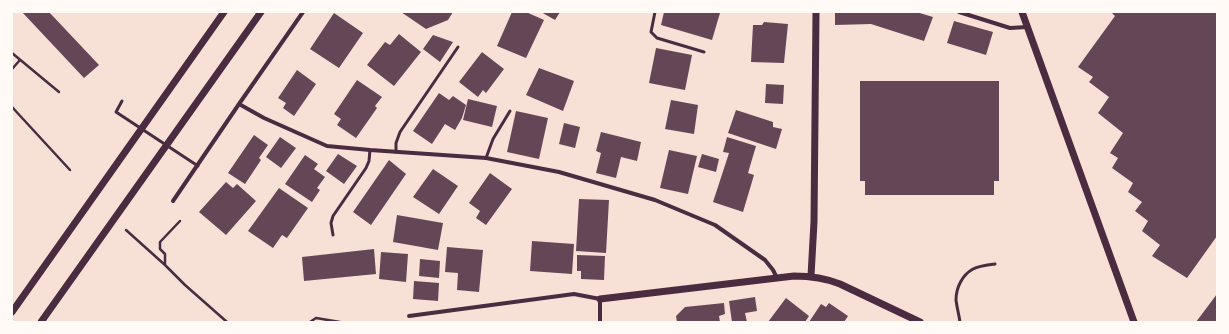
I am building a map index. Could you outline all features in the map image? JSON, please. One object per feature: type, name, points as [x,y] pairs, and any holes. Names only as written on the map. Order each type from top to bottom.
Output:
[{"type":"street","points":[[12,312],[224,12]]},
{"type":"street","points":[[41,322],[261,12]]},
{"type":"street","points":[[174,200],[238,104],[303,12]]},
{"type":"street","points":[[811,276],[814,222],[816,12]]},
{"type":"street","points":[[959,12],[1010,28],[1027,27]]},
{"type":"street","points":[[1022,12],[1134,322]]},
{"type":"street","points":[[238,104],[264,118],[327,146],[486,158],[560,172],[656,200],[715,225],[765,260],[777,278]]},
{"type":"street","points":[[409,316],[574,294],[600,299],[794,276],[811,276],[840,284],[920,322]]},
{"type":"street","points":[[600,299],[600,322]]},
{"type":"lane","points":[[655,12],[651,32],[657,38],[704,52]]},
{"type":"lane","points":[[396,152],[396,143],[400,132],[458,47]]},
{"type":"lane","points":[[122,101],[116,112],[198,166]]},
{"type":"lane","points":[[486,158],[493,139],[510,111]]},
{"type":"lane","points":[[333,235],[331,222],[333,216],[366,168],[369,161],[370,150]]},
{"type":"lane","points":[[960,322],[956,302],[957,292],[961,281],[966,274],[974,268],[994,264]]},
{"type":"path","points":[[12,53],[59,92]]},
{"type":"path","points":[[12,69],[20,60]]},
{"type":"path","points":[[12,108],[70,170]]},
{"type":"path","points":[[165,265],[165,254],[160,249],[160,242],[180,221]]},
{"type":"path","points":[[126,230],[185,285],[228,322]]},
{"type":"path","points":[[310,322],[316,318],[340,322]]},
{"type":"building","points":[[22,12],[49,12],[99,65],[84,78]]},
{"type":"building","points":[[401,12],[453,12],[448,20],[426,29]]},
{"type":"building","points":[[512,12],[526,12],[544,20],[526,58],[497,46]]},
{"type":"building","points":[[541,12],[560,12],[555,20]]},
{"type":"building","points":[[664,12],[720,13],[712,40],[661,25]]},
{"type":"building","points":[[835,12],[916,12],[933,17],[924,41],[871,24],[835,25]]},
{"type":"building","points":[[1112,12],[1217,12],[1217,236],[1187,278],[1152,256],[1160,245],[1142,231],[1148,221],[1135,211],[1142,202],[1128,192],[1133,183],[1112,168],[1118,158],[1110,153],[1123,133],[1098,113],[1109,97],[1089,82],[1093,77],[1078,67],[1115,16]]},
{"type":"building","points":[[334,13],[363,33],[339,68],[310,49]]},
{"type":"building","points":[[954,21],[993,32],[986,55],[947,43]]},
{"type":"building","points":[[764,22],[788,24],[784,63],[751,62],[753,25],[762,25]]},
{"type":"building","points":[[399,34],[421,52],[394,86],[367,65],[385,42],[390,45]]},
{"type":"building","points":[[433,35],[453,42],[440,62],[423,49]]},
{"type":"building","points":[[656,48],[692,55],[685,90],[649,83]]},
{"type":"building","points":[[482,52],[504,69],[486,93],[483,90],[478,97],[459,82]]},
{"type":"building","points":[[539,68],[574,81],[563,111],[526,95]]},
{"type":"building","points":[[297,70],[316,84],[294,116],[283,108],[286,103],[278,98]]},
{"type":"building","points":[[357,80],[382,97],[375,106],[377,108],[356,138],[337,125],[341,119],[334,114]]},
{"type":"building","points":[[860,81],[999,81],[999,181],[994,181],[994,195],[865,195],[865,181],[860,181]]},
{"type":"building","points":[[766,84],[784,85],[783,104],[765,103]]},
{"type":"building","points":[[439,93],[449,100],[453,96],[466,105],[462,118],[455,130],[445,124],[432,144],[413,131]]},
{"type":"building","points":[[468,99],[497,106],[492,127],[463,120]]},
{"type":"building","points":[[671,100],[698,105],[694,134],[665,129]]},
{"type":"building","points":[[736,110],[773,122],[773,127],[782,129],[776,149],[728,133]]},
{"type":"building","points":[[516,111],[548,118],[539,159],[507,152]]},
{"type":"building","points":[[564,123],[580,127],[575,148],[559,144]]},
{"type":"building","points":[[601,132],[641,142],[637,161],[621,157],[616,178],[596,173],[601,153],[596,151]]},
{"type":"building","points":[[254,135],[268,145],[259,158],[261,160],[245,184],[228,173]]},
{"type":"building","points":[[280,137],[296,148],[281,168],[266,157]]},
{"type":"building","points":[[727,137],[756,146],[748,173],[754,175],[743,212],[713,202],[729,153],[723,152]]},
{"type":"building","points":[[669,150],[697,156],[688,194],[660,188]]},
{"type":"building","points":[[338,154],[357,166],[344,184],[326,171]]},
{"type":"building","points":[[702,154],[719,159],[716,172],[698,167]]},
{"type":"building","points":[[305,155],[318,164],[314,169],[325,177],[317,188],[320,190],[312,202],[285,184]]},
{"type":"building","points":[[389,160],[406,174],[371,225],[353,212]]},
{"type":"building","points":[[433,169],[458,186],[439,214],[413,197]]},
{"type":"building","points":[[490,173],[512,189],[486,225],[476,218],[480,211],[469,203]]},
{"type":"building","points":[[226,182],[233,188],[237,184],[256,201],[226,235],[199,212]]},
{"type":"building","points":[[279,188],[308,208],[287,238],[282,235],[273,248],[248,231]]},
{"type":"building","points":[[579,199],[609,200],[606,253],[576,251]]},
{"type":"building","points":[[397,215],[443,223],[438,250],[393,242]]},
{"type":"building","points":[[532,241],[574,244],[572,274],[530,271]]},
{"type":"building","points":[[447,247],[483,250],[479,292],[457,290],[458,273],[445,272]]},
{"type":"building","points":[[374,249],[376,274],[304,281],[302,257]]},
{"type":"building","points":[[381,252],[408,254],[406,282],[379,279]]},
{"type":"building","points":[[577,255],[605,256],[604,280],[581,279],[581,271],[577,271]]},
{"type":"building","points":[[420,259],[440,261],[439,278],[419,276]]},
{"type":"building","points":[[414,281],[439,283],[438,301],[413,299]]},
{"type":"building","points":[[1217,294],[1217,322],[1196,322]]},
{"type":"building","points":[[755,297],[757,311],[745,313],[747,322],[732,322],[729,301]]},
{"type":"building","points":[[786,298],[809,316],[805,322],[768,322]]},
{"type":"building","points":[[724,303],[725,314],[719,316],[720,322],[677,322],[676,316],[685,307]]},
{"type":"building","points":[[829,303],[848,316],[844,322],[809,322],[821,304],[826,307]]}]
